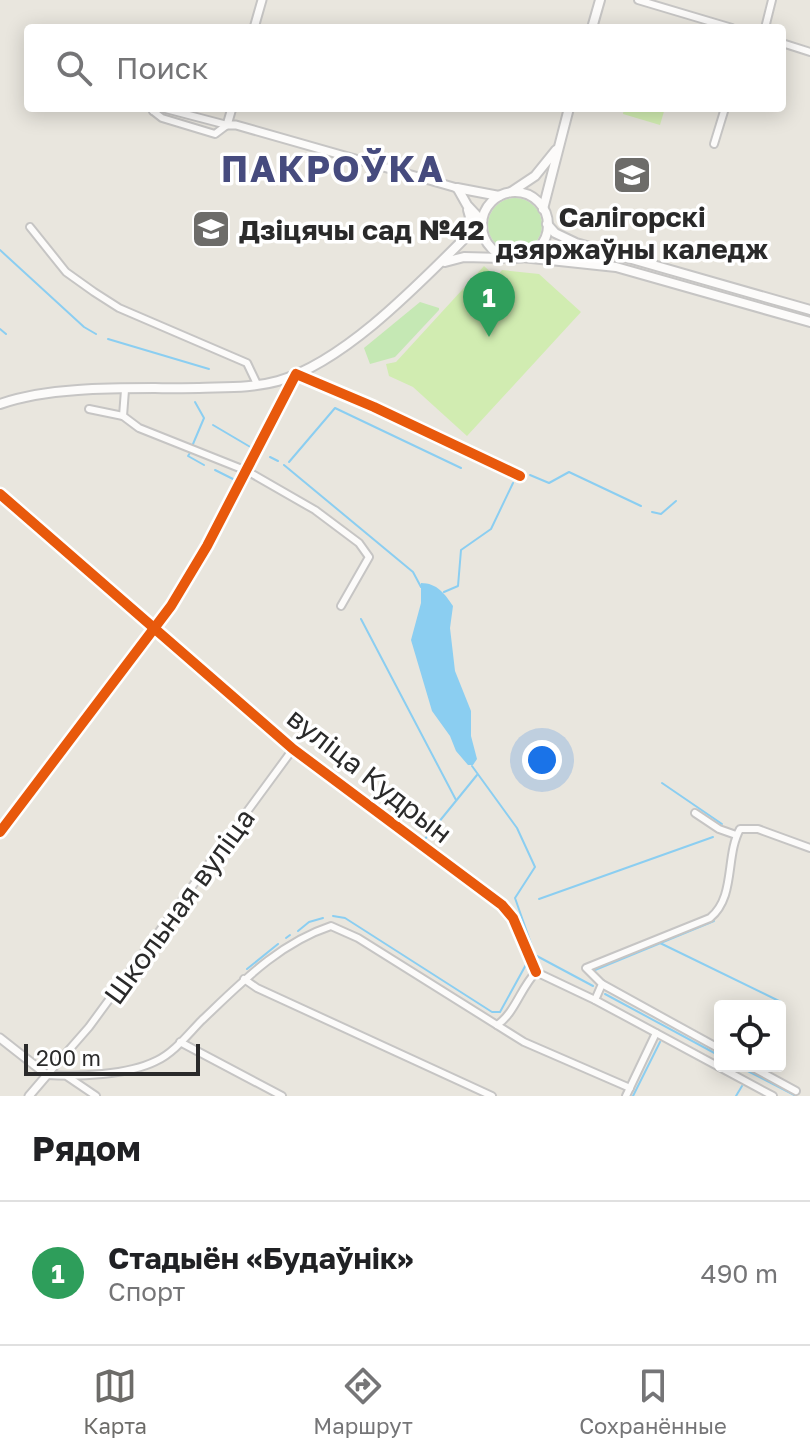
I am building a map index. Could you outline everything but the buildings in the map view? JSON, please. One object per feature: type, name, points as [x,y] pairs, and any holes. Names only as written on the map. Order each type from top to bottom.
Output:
[{"type":"main road","points":[[593,24],[600,0]]},
{"type":"main road","points":[[558,146],[543,169],[499,196],[485,211],[482,231],[493,249],[517,257],[538,249],[547,233],[543,209],[568,112]]},
{"type":"main road","points":[[457,188],[499,196]]},
{"type":"main road","points":[[457,188],[482,221]]},
{"type":"main road","points":[[510,192],[529,196],[543,209]]},
{"type":"main road","points":[[463,239],[470,217],[467,205]]},
{"type":"main road","points":[[0,404],[21,396],[81,390],[257,384],[296,374],[333,354],[441,264],[482,221]]},
{"type":"main road","points":[[547,224],[555,233],[576,243],[810,310]]},
{"type":"main road","points":[[441,264],[464,257],[517,257],[616,267],[810,322]]},
{"type":"street","points":[[255,24],[262,0]]},
{"type":"street","points":[[638,0],[719,24]]},
{"type":"street","points":[[766,24],[772,0]]},
{"type":"street","points":[[786,44],[810,52]]},
{"type":"street","points":[[154,112],[162,118],[215,134],[227,125],[231,112]]},
{"type":"street","points":[[177,112],[236,125],[457,188]]},
{"type":"street","points":[[714,144],[724,112]]},
{"type":"street","points":[[30,227],[66,272],[94,292],[117,307],[247,363],[257,384]]},
{"type":"street","points":[[0,832],[154,629],[207,546],[296,374],[520,476]]},
{"type":"street","points":[[123,416],[125,390]]},
{"type":"street","points":[[89,409],[123,416],[139,428],[247,471],[315,510],[359,543],[369,557],[341,606]]},
{"type":"street","name":"вуліца Кудрын","points":[[0,494],[293,749],[502,905],[513,918],[536,972]]},
{"type":"street","name":"Школьная вуліца","points":[[29,1096],[89,1027],[293,749]]},
{"type":"street","points":[[695,813],[719,829],[736,835]]},
{"type":"street","points":[[714,1046],[602,984],[586,968],[710,918],[718,911],[740,829],[758,829],[810,848]]},
{"type":"street","points":[[0,1038],[47,1075],[68,1077],[132,1069],[158,1060],[244,979],[297,940],[331,926],[358,938],[524,1042],[630,1088]]},
{"type":"street","points":[[497,1025],[507,1018],[526,983],[536,972],[595,1000],[773,1096]]},
{"type":"street","points":[[244,979],[257,988],[492,1096]]},
{"type":"street","points":[[595,1000],[602,984]]},
{"type":"street","points":[[626,1096],[656,1033]]},
{"type":"street","points":[[180,1042],[282,1096]]},
{"type":"street","points":[[761,1072],[796,1091]]},
{"type":"street","points":[[68,1077],[96,1096]]},
{"type":"green space","points":[[623,112],[664,112],[660,125]]},
{"type":"green space","points":[[515,198],[534,206],[542,225],[534,244],[515,252],[496,244],[488,225],[496,206]]},
{"type":"green space","points":[[484,266],[496,277],[502,270],[539,274],[581,312],[467,436],[413,387],[389,376],[386,364],[396,362]]},
{"type":"green space","points":[[420,302],[439,310],[395,357],[370,364],[364,348]]},
{"type":"water","points":[[421,583],[436,587],[453,606],[450,628],[455,671],[471,711],[471,736],[477,759],[473,765],[468,765],[456,751],[450,736],[432,711],[411,640],[421,603]]},
{"type":"waterway","points":[[0,250],[84,327],[96,334]]},
{"type":"waterway","points":[[0,329],[6,334]]},
{"type":"waterway","points":[[108,339],[209,369]]},
{"type":"waterway","points":[[193,444],[204,418],[195,402]]},
{"type":"waterway","points":[[289,462],[335,408],[461,468]]},
{"type":"waterway","points":[[213,425],[252,448]]},
{"type":"waterway","points":[[190,453],[188,456],[204,465]]},
{"type":"waterway","points":[[270,457],[278,461]]},
{"type":"waterway","points":[[284,465],[413,572],[421,587]]},
{"type":"waterway","points":[[215,470],[233,479]]},
{"type":"waterway","points":[[530,475],[549,483],[569,472],[641,506]]},
{"type":"waterway","points":[[444,592],[458,586],[461,550],[491,529],[513,483]]},
{"type":"waterway","points":[[652,512],[661,514],[676,501]]},
{"type":"waterway","points":[[361,619],[456,800]]},
{"type":"waterway","points":[[472,766],[517,828],[535,867],[515,898],[535,955],[593,986]]},
{"type":"waterway","points":[[425,839],[477,775]]},
{"type":"waterway","points":[[662,783],[722,824]]},
{"type":"waterway","points":[[539,899],[713,837]]},
{"type":"waterway","points":[[333,916],[345,918],[492,1012],[500,1012],[528,961]]},
{"type":"waterway","points":[[298,931],[309,922],[323,918]]},
{"type":"waterway","points":[[595,970],[714,921]]},
{"type":"waterway","points":[[286,938],[290,935]]},
{"type":"waterway","points":[[660,943],[777,1000]]},
{"type":"waterway","points":[[247,969],[278,944]]},
{"type":"waterway","points":[[605,994],[714,1053]]},
{"type":"waterway","points":[[633,1096],[660,1042]]},
{"type":"waterway","points":[[750,1072],[796,1096]]},
{"type":"waterway","points":[[736,1096],[742,1086]]},
{"type":"cycle path","points":[[0,832],[171,606],[207,546],[296,374],[520,476]]},
{"type":"cycle path","points":[[0,494],[293,749],[502,905],[513,918],[536,972]]},
{"type":"place","name":"Салігорскі дзяржаўны каледж","points":[[632,175]]},
{"type":"place","name":"Дзіцячы сад №42","points":[[211,229]]},
{"type":"place","name":"Стадыён «Будаўнік»","points":[[489,337]]},
{"type":"district","name":"ПАКРОЎКА","points":[[333,168]]}]
